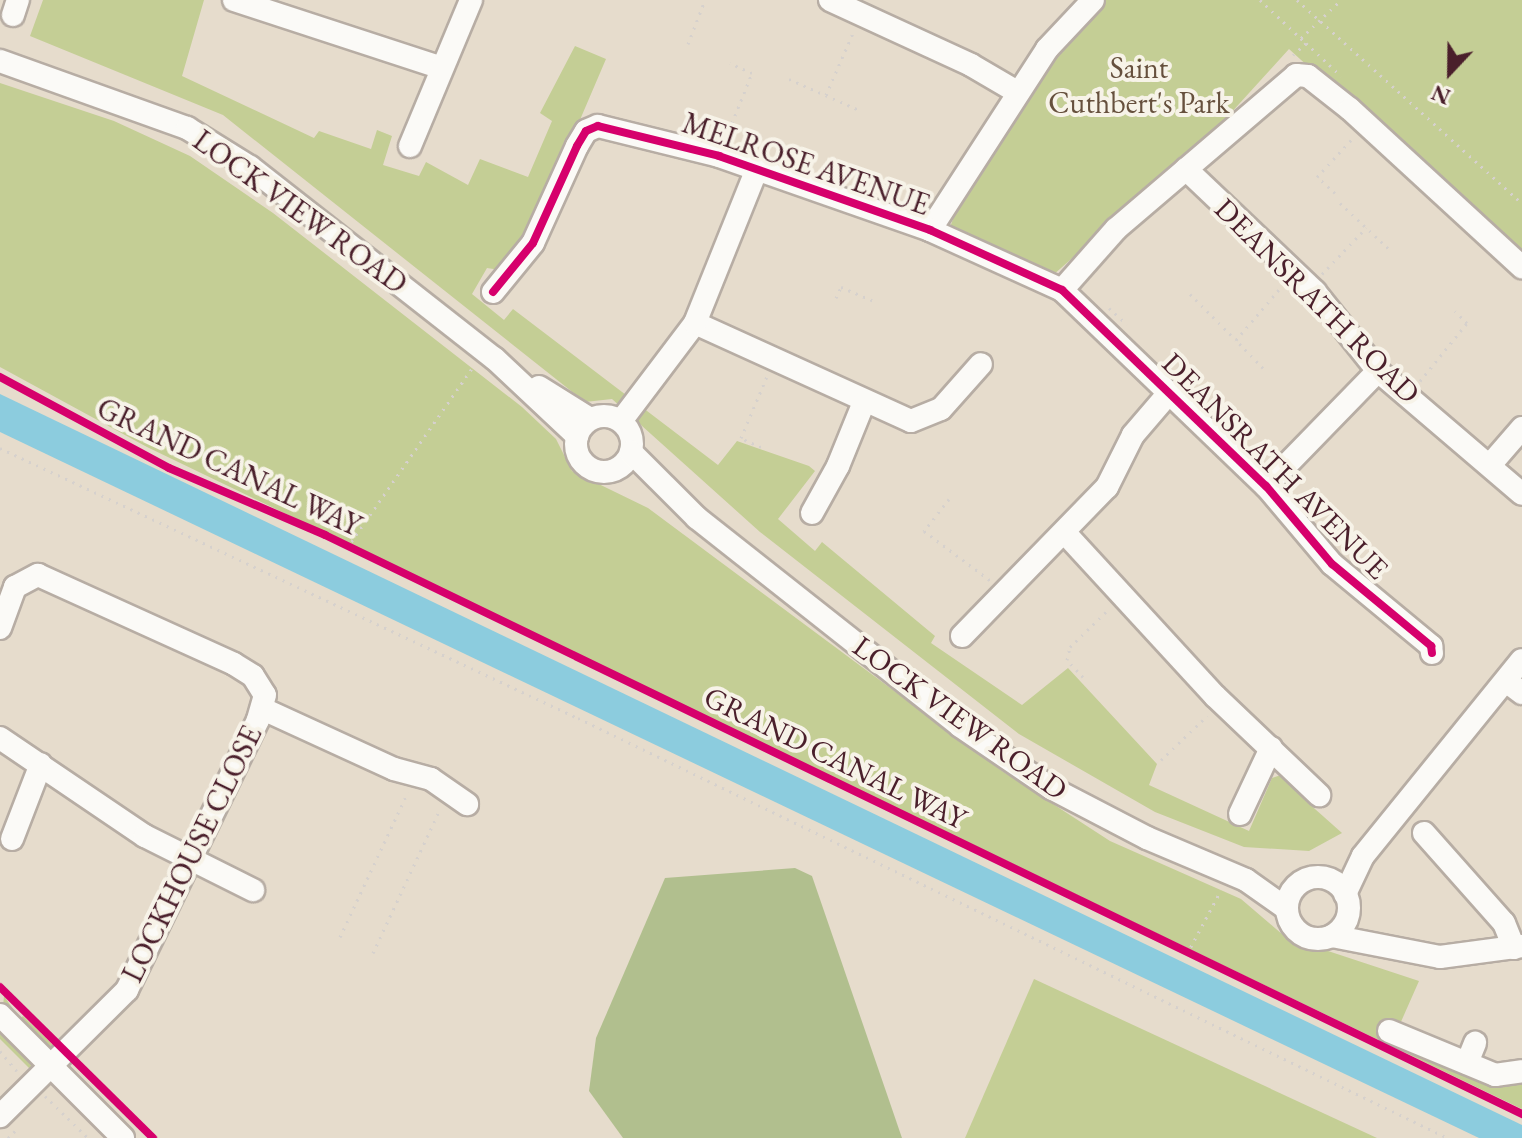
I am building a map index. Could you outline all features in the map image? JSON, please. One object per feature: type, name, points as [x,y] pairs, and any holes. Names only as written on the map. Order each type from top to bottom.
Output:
[{"type":"street","points":[[234,0],[439,67]]},
{"type":"street","points":[[410,146],[439,67],[471,0]]},
{"type":"street","points":[[830,0],[880,10],[1017,92]]},
{"type":"street","points":[[930,230],[1047,49],[1093,0]]},
{"type":"street","name":"LOCK VIEW ROAD","points":[[0,61],[187,128],[250,167],[584,427],[578,454],[590,468],[624,460],[960,726],[1051,788],[1147,838],[1246,880],[1287,909]]},
{"type":"street","points":[[1062,290],[1116,229],[1296,75],[1308,76],[1522,267]]},
{"type":"street","name":"MELROSE AVENUE","points":[[493,292],[533,243],[586,131],[615,127],[719,156],[930,230],[1002,264]]},
{"type":"street","points":[[621,421],[695,323],[757,169]]},
{"type":"street","name":"DEANSRATH ROAD","points":[[1186,169],[1315,292],[1378,371],[1522,494]]},
{"type":"street","name":"DEANSRATH AVENUE","points":[[1002,264],[1062,290],[1266,486],[1332,564],[1431,646],[1432,653]]},
{"type":"street","points":[[695,323],[911,421],[928,418],[981,364]]},
{"type":"street","points":[[1266,486],[1378,371]]},
{"type":"street","points":[[962,636],[1107,487],[1133,435],[1169,393]]},
{"type":"street","points":[[812,513],[838,466],[864,402]]},
{"type":"street","points":[[584,427],[606,415],[621,421],[631,435],[624,460]]},
{"type":"street","points":[[1490,465],[1522,428]]},
{"type":"street","points":[[1065,533],[1319,795]]},
{"type":"street","points":[[0,628],[15,587],[38,575],[56,580],[253,676],[265,695],[263,709],[394,769],[415,773],[467,804]]},
{"type":"street","points":[[1424,833],[1504,923],[1518,947],[1440,957],[1332,936],[1302,935],[1287,909],[1292,892],[1304,881],[1327,879],[1363,856],[1514,687],[1522,660]]},
{"type":"street","name":"LOCKHOUSE CLOSE","points":[[0,1116],[38,1068],[127,990],[263,709]]},
{"type":"street","points":[[0,738],[134,829],[253,890]]},
{"type":"street","points":[[1240,814],[1271,748]]},
{"type":"street","points":[[12,839],[41,764]]},
{"type":"street","points":[[1332,936],[1347,918],[1345,894],[1363,856]]},
{"type":"street","points":[[1327,879],[1345,894]]},
{"type":"street","name":"LOCK VIEW ROAD","points":[[1246,880],[1304,881]]},
{"type":"street","points":[[1347,918],[1388,945]]},
{"type":"street","points":[[0,1015],[38,1068],[123,1138]]},
{"type":"street","points":[[1389,1031],[1471,1053],[1503,1077],[1522,1071]]},
{"type":"path","points":[[688,44],[705,0]]},
{"type":"path","points":[[1260,0],[1306,43],[1284,64]]},
{"type":"path","points":[[1297,0],[1303,2],[1522,203]]},
{"type":"path","points":[[1301,38],[1341,0]]},
{"type":"path","points":[[826,95],[853,31]]},
{"type":"path","points":[[719,156],[752,73],[730,63]]},
{"type":"path","points":[[789,79],[859,110]]},
{"type":"path","points":[[1335,193],[1317,177],[1355,136]]},
{"type":"path","points":[[1340,203],[1390,250]]},
{"type":"path","points":[[1319,277],[1366,228]]},
{"type":"path","points":[[1236,340],[1285,283]]},
{"type":"path","points":[[836,298],[841,287],[872,300]]},
{"type":"path","points":[[1190,294],[1263,368]]},
{"type":"path","points":[[1415,387],[1467,323],[1455,311]]},
{"type":"path","points":[[347,548],[489,354]]},
{"type":"path","points":[[761,447],[741,438],[769,373]]},
{"type":"path","points":[[0,448],[578,718],[1448,1138]]},
{"type":"path","points":[[949,499],[924,531],[991,581]]},
{"type":"path","points":[[1083,677],[1067,660],[1070,647],[1115,604]]},
{"type":"path","points":[[1161,760],[1215,708]]},
{"type":"path","points":[[340,937],[373,876],[415,773]]},
{"type":"path","points":[[373,953],[448,791]]},
{"type":"path","points":[[1187,954],[1222,889]]},
{"type":"path","points":[[1173,947],[1201,961]]},
{"type":"path","points":[[0,1044],[38,1068]]},
{"type":"path","points":[[0,1051],[18,1070],[9,1079]]},
{"type":"path","points":[[40,1091],[87,1138]]},
{"type":"green space","points":[[43,0],[204,0],[182,76],[314,138],[319,131],[371,149],[377,130],[392,136],[383,165],[419,176],[426,162],[468,185],[480,159],[528,177],[552,121],[540,113],[575,46],[606,59],[529,239],[500,270],[487,268],[472,294],[504,320],[513,309],[718,465],[737,441],[809,466],[815,471],[778,519],[815,551],[822,542],[935,636],[931,643],[1022,705],[1068,668],[1157,764],[1149,785],[1249,831],[1272,778],[1284,774],[1307,789],[1306,801],[1342,833],[1309,851],[1244,847],[1155,812],[1019,734],[760,532],[612,399],[585,402],[223,115],[30,36]]},
{"type":"green space","name":"Saint Cuthbert's Park","points":[[1104,0],[1522,0],[1522,261],[1289,49],[1209,137],[1052,276],[948,233],[963,191],[1076,29]]},
{"type":"green space","points":[[0,83],[114,121],[190,156],[273,213],[522,407],[556,439],[572,471],[648,508],[1002,771],[1110,841],[1241,899],[1297,947],[1328,951],[1419,981],[1400,1024],[1493,1085],[1522,1083],[1522,1109],[147,447],[0,367]]},
{"type":"green space","points":[[795,868],[812,876],[902,1138],[623,1138],[589,1091],[596,1038],[665,878]]},
{"type":"green space","points":[[1034,979],[1377,1138],[965,1138]]},
{"type":"green space","points":[[4,996],[20,1019],[23,1016],[54,1046],[44,1046],[3,1006]]},
{"type":"green space","points":[[0,1034],[31,1061],[31,1070],[0,1039]]},
{"type":"water","points":[[0,394],[1522,1125],[1522,1138],[1479,1138],[0,432]]},
{"type":"cycle path","points":[[493,292],[533,243],[577,146],[586,131],[598,126],[719,156],[930,230],[1062,290],[1266,486],[1332,564],[1431,646],[1432,653]]},
{"type":"cycle path","name":"GRAND CANAL WAY","points":[[0,377],[169,468],[325,535],[1522,1114]]},
{"type":"cycle path","points":[[0,987],[153,1138]]}]
